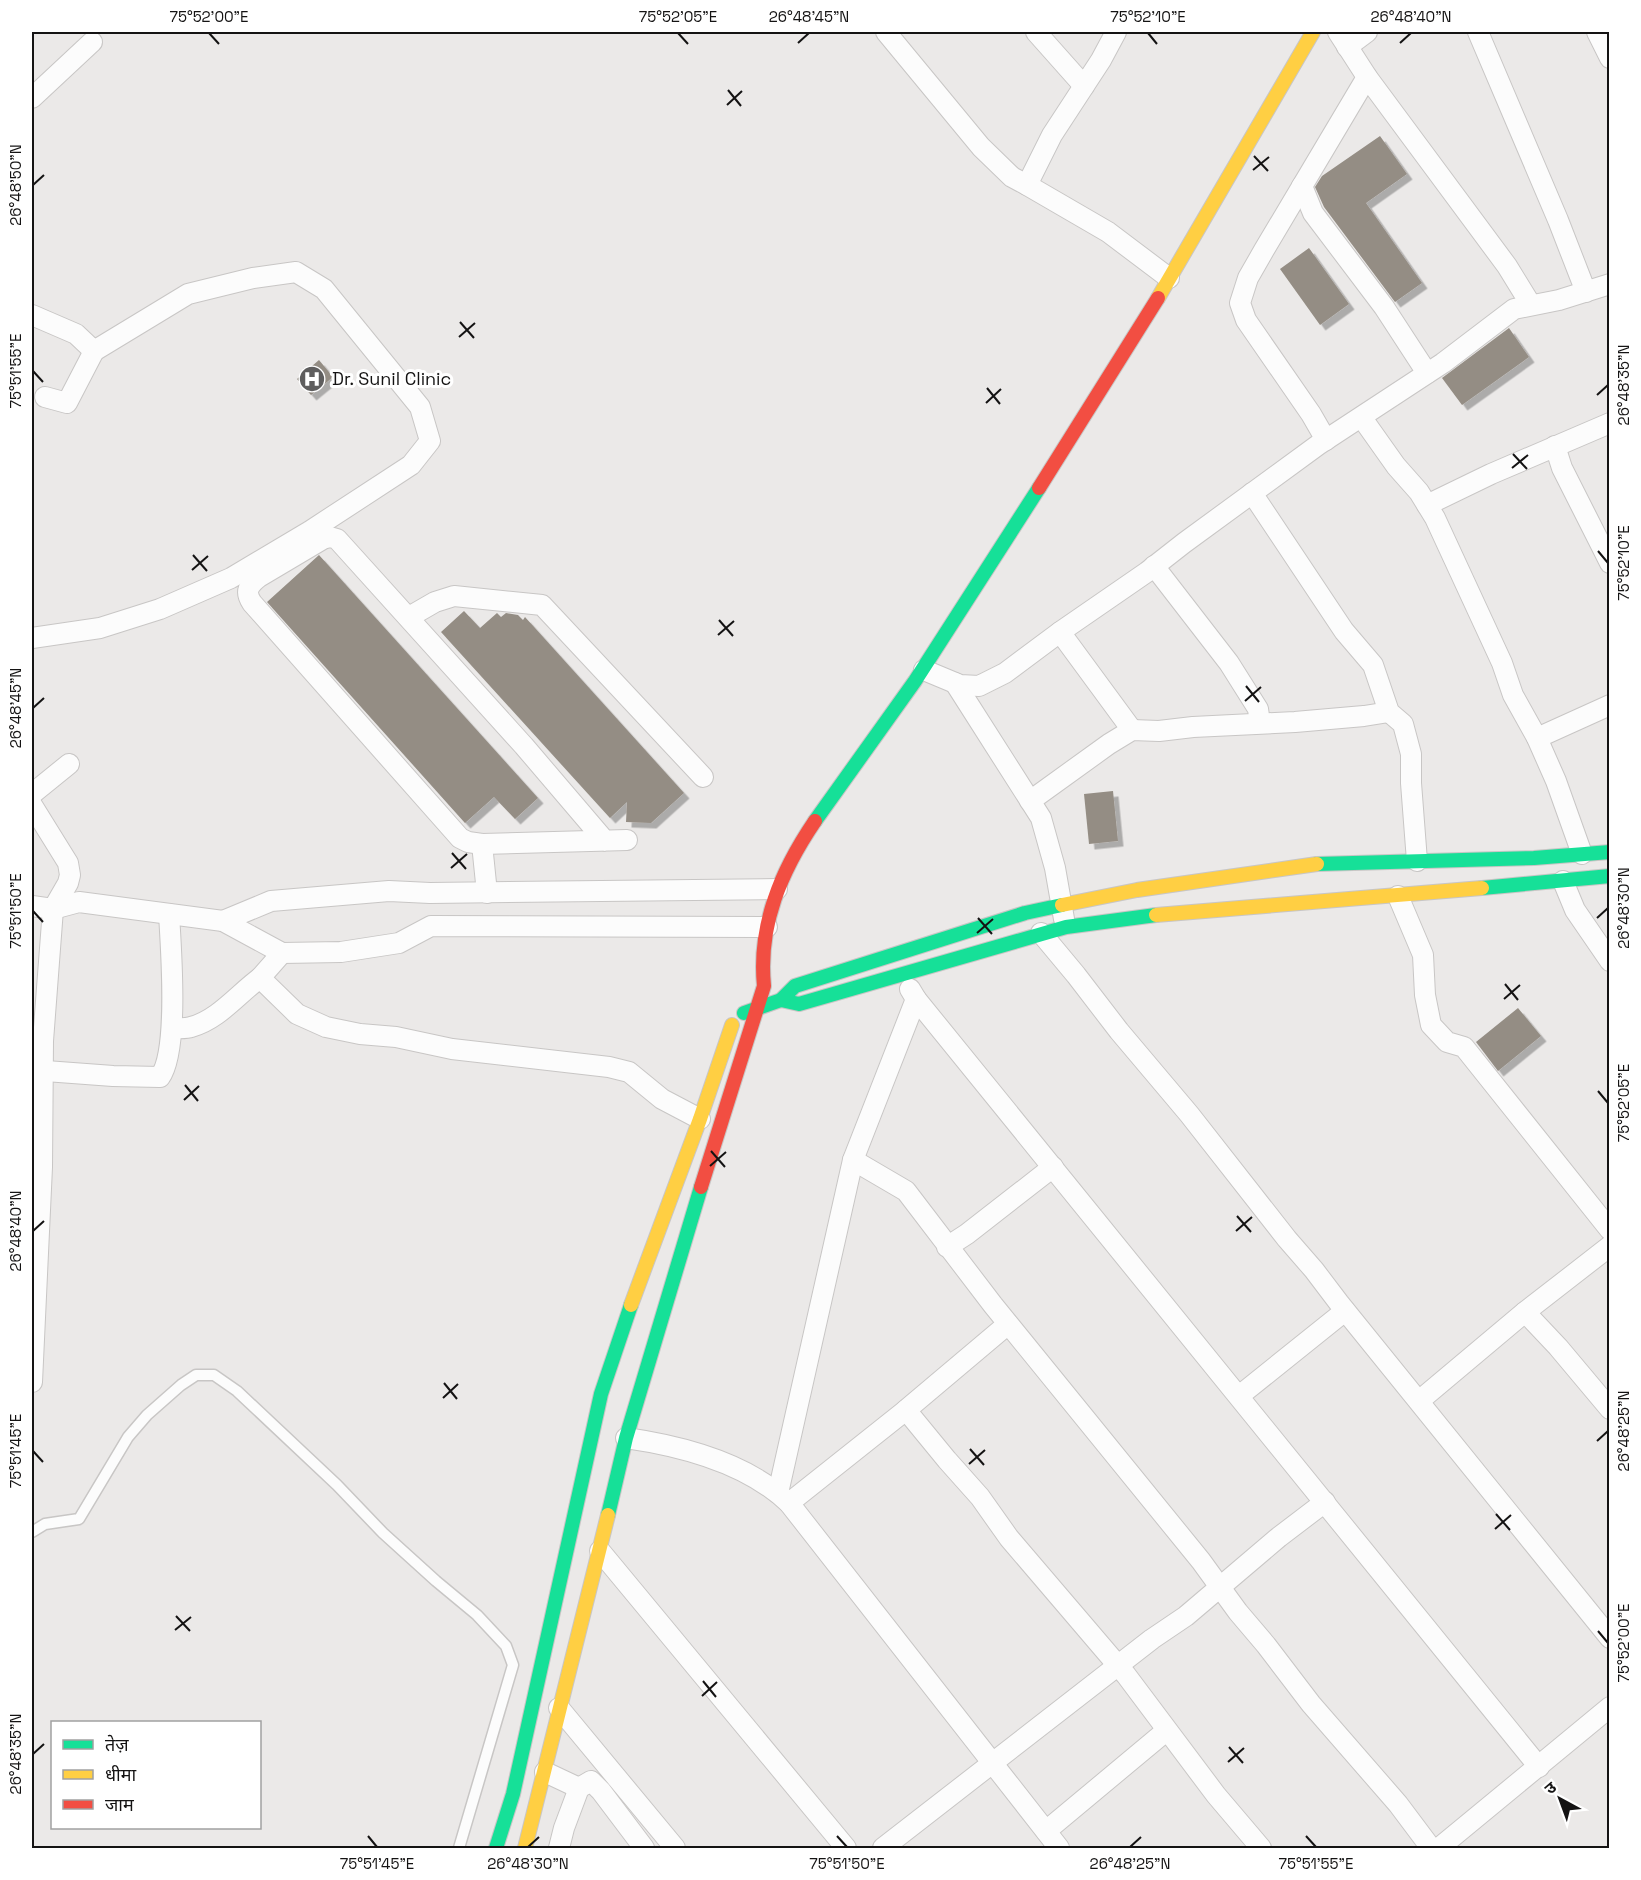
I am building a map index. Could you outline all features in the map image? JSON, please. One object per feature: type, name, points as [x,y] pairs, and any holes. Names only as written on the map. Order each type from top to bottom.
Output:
[{"type":"street","points":[[886,32],[981,147],[1012,177],[1126,244],[1169,278]]},
{"type":"street","points":[[1036,32],[1084,86]]},
{"type":"street","points":[[1027,185],[1052,135],[1101,60],[1116,32]]},
{"type":"street","points":[[525,1848],[626,1438],[672,1280],[764,986],[757,970],[777,890],[819,811],[869,747],[924,669],[1169,278],[1313,32]]},
{"type":"street","points":[[1367,32],[1342,39],[1507,266],[1531,305]]},
{"type":"street","points":[[1478,32],[1586,292]]},
{"type":"street","points":[[1597,32],[1610,58]]},
{"type":"street","points":[[32,98],[92,42]]},
{"type":"street","points":[[1326,440],[1311,414],[1246,320],[1240,303],[1248,278],[1263,250],[1367,76]]},
{"type":"street","points":[[1302,186],[1313,213],[1384,307],[1427,374]]},
{"type":"street","points":[[32,638],[100,628],[160,609],[231,578],[310,531],[411,465],[430,441],[420,406],[324,289],[296,272],[253,278],[188,294],[94,351],[67,403],[45,397]]},
{"type":"street","points":[[924,669],[955,683],[979,686],[1005,673],[1326,440],[1427,374],[1514,309],[1610,284]]},
{"type":"street","points":[[32,315],[76,334],[94,351]]},
{"type":"street","points":[[1362,418],[1396,466],[1419,492],[1449,548],[1502,663],[1513,695],[1537,738],[1556,781],[1582,854]]},
{"type":"street","points":[[1426,505],[1610,423]]},
{"type":"street","points":[[1555,446],[1562,468],[1609,560]]},
{"type":"street","points":[[1252,493],[1344,631],[1373,665],[1389,712],[1403,724],[1411,754],[1417,861]]},
{"type":"street","points":[[605,841],[409,617],[337,539],[330,537],[259,577],[247,590],[252,603],[460,838],[482,844],[605,841],[627,840]]},
{"type":"street","points":[[1154,566],[1229,663],[1258,709],[1260,723]]},
{"type":"street","points":[[409,617],[435,602],[454,596],[542,605],[703,777]]},
{"type":"street","points":[[1060,632],[1132,730]]},
{"type":"street","points":[[955,683],[977,721],[1041,818],[1055,868],[1066,927]]},
{"type":"street","points":[[1537,738],[1610,705]]},
{"type":"street","points":[[1030,801],[1132,730],[1159,731],[1364,716],[1389,712]]},
{"type":"street","points":[[32,794],[69,764]]},
{"type":"street","points":[[32,805],[70,869],[68,883],[53,909],[43,1041],[38,1070],[41,1093],[42,1167],[36,1212],[32,1382]]},
{"type":"street","points":[[482,844],[487,892]]},
{"type":"street","points":[[496,1848],[513,1794],[601,1394],[644,1267],[700,1119],[737,1010],[756,1010],[781,1000],[795,986],[1025,913],[1137,890],[1320,864],[1534,858],[1610,852]]},
{"type":"street","points":[[781,1000],[799,1005],[1066,927],[1156,915],[1610,876]]},
{"type":"street","points":[[1563,881],[1575,910],[1610,961]]},
{"type":"street","points":[[224,921],[271,901],[389,891],[430,893],[777,890]]},
{"type":"street","points":[[430,893],[431,926]]},
{"type":"street","points":[[1398,896],[1423,955],[1425,995],[1431,1025],[1447,1042],[1464,1047],[1610,1230]]},
{"type":"street","points":[[32,906],[53,909],[80,902],[224,921],[282,953],[341,952],[399,943],[431,926],[767,927]]},
{"type":"street","points":[[38,1070],[160,1077],[167,1067],[172,1028],[172,963],[168,914]]},
{"type":"street","points":[[1041,933],[1610,1638]]},
{"type":"street","points":[[172,1028],[190,1028],[204,1022],[260,978],[282,953]]},
{"type":"street","points":[[901,974],[916,999],[1539,1767]]},
{"type":"street","points":[[260,978],[297,1014],[326,1028],[396,1037],[461,1050],[609,1067],[630,1072],[662,1098],[700,1119]]},
{"type":"street","points":[[784,1498],[853,1160],[916,999]]},
{"type":"street","points":[[853,1160],[906,1191],[947,1247],[1201,1561],[1219,1588],[1311,1704],[1370,1769],[1431,1848]]},
{"type":"street","points":[[947,1247],[1053,1167]]},
{"type":"street","points":[[1419,1401],[1525,1312],[1610,1246]]},
{"type":"street","points":[[1239,1396],[1345,1311]]},
{"type":"street","points":[[1525,1312],[1543,1329],[1610,1409]]},
{"type":"street","points":[[784,1498],[906,1410],[1008,1324]]},
{"type":"street","points":[[906,1410],[980,1497],[1009,1538],[1119,1667],[1216,1795],[1261,1848]]},
{"type":"street","points":[[626,1438],[658,1443],[707,1457],[728,1465],[784,1498],[1059,1848]]},
{"type":"street","points":[[883,1848],[1152,1640],[1186,1617],[1271,1544],[1325,1502]]},
{"type":"street","points":[[600,1551],[846,1848]]},
{"type":"street","points":[[1440,1848],[1610,1707]]},
{"type":"street","points":[[559,1708],[675,1848]]},
{"type":"street","points":[[1046,1831],[1166,1731]]},
{"type":"street","points":[[545,1772],[579,1788]]},
{"type":"street","points":[[532,1822],[560,1843],[579,1788],[591,1781],[644,1848]]},
{"type":"lane","points":[[32,1532],[45,1524],[79,1519],[128,1437],[147,1415],[181,1385],[196,1376],[214,1375],[237,1391],[337,1485],[383,1533],[477,1615],[506,1646],[513,1665],[459,1848]]},
{"type":"building","points":[[1380,136],[1407,174],[1366,203],[1422,283],[1395,302],[1324,207],[1315,187],[1322,176]]},
{"type":"building","points":[[1309,248],[1349,304],[1320,325],[1280,269]]},
{"type":"building","points":[[1509,328],[1529,357],[1462,405],[1442,378]]},
{"type":"building","points":[[319,360],[333,377],[311,395],[297,379]]},
{"type":"building","points":[[319,555],[538,798],[515,819],[494,797],[465,823],[267,602]]},
{"type":"building","points":[[464,611],[480,628],[497,613],[501,617],[506,613],[518,615],[523,620],[525,617],[684,793],[651,823],[626,822],[627,802],[610,818],[441,632]]},
{"type":"building","points":[[1113,791],[1118,841],[1089,844],[1084,794]]},
{"type":"building","points":[[1518,1008],[1541,1036],[1498,1071],[1476,1042]]},
{"type":"traffic: fast","points":[[815,821],[915,681],[1039,488]]},
{"type":"traffic: fast","points":[[1317,864],[1534,858],[1610,852]]},
{"type":"traffic: fast","points":[[1482,888],[1610,876]]},
{"type":"traffic: fast","points":[[744,1013],[781,1000],[795,986],[1025,913],[1062,905]]},
{"type":"traffic: fast","points":[[781,1000],[799,1004],[1066,927],[1156,915]]},
{"type":"traffic: fast","points":[[608,1515],[626,1438],[701,1187]]},
{"type":"traffic: fast","points":[[496,1848],[513,1794],[601,1394],[631,1305]]},
{"type":"traffic: slow","points":[[1158,298],[1313,32]]},
{"type":"traffic: slow","points":[[1062,905],[1137,890],[1317,864]]},
{"type":"traffic: slow","points":[[1156,915],[1482,888]]},
{"type":"traffic: slow","points":[[631,1305],[732,1025]]},
{"type":"traffic: slow","points":[[525,1848],[608,1515]]},
{"type":"traffic: jam","points":[[1039,488],[1158,298]]},
{"type":"traffic: jam","points":[[701,1187],[764,986],[765,942],[774,899],[792,859],[815,821]]},
{"type":"place","name":"Dr. Sunil Clinic","points":[[312,379]]}]
